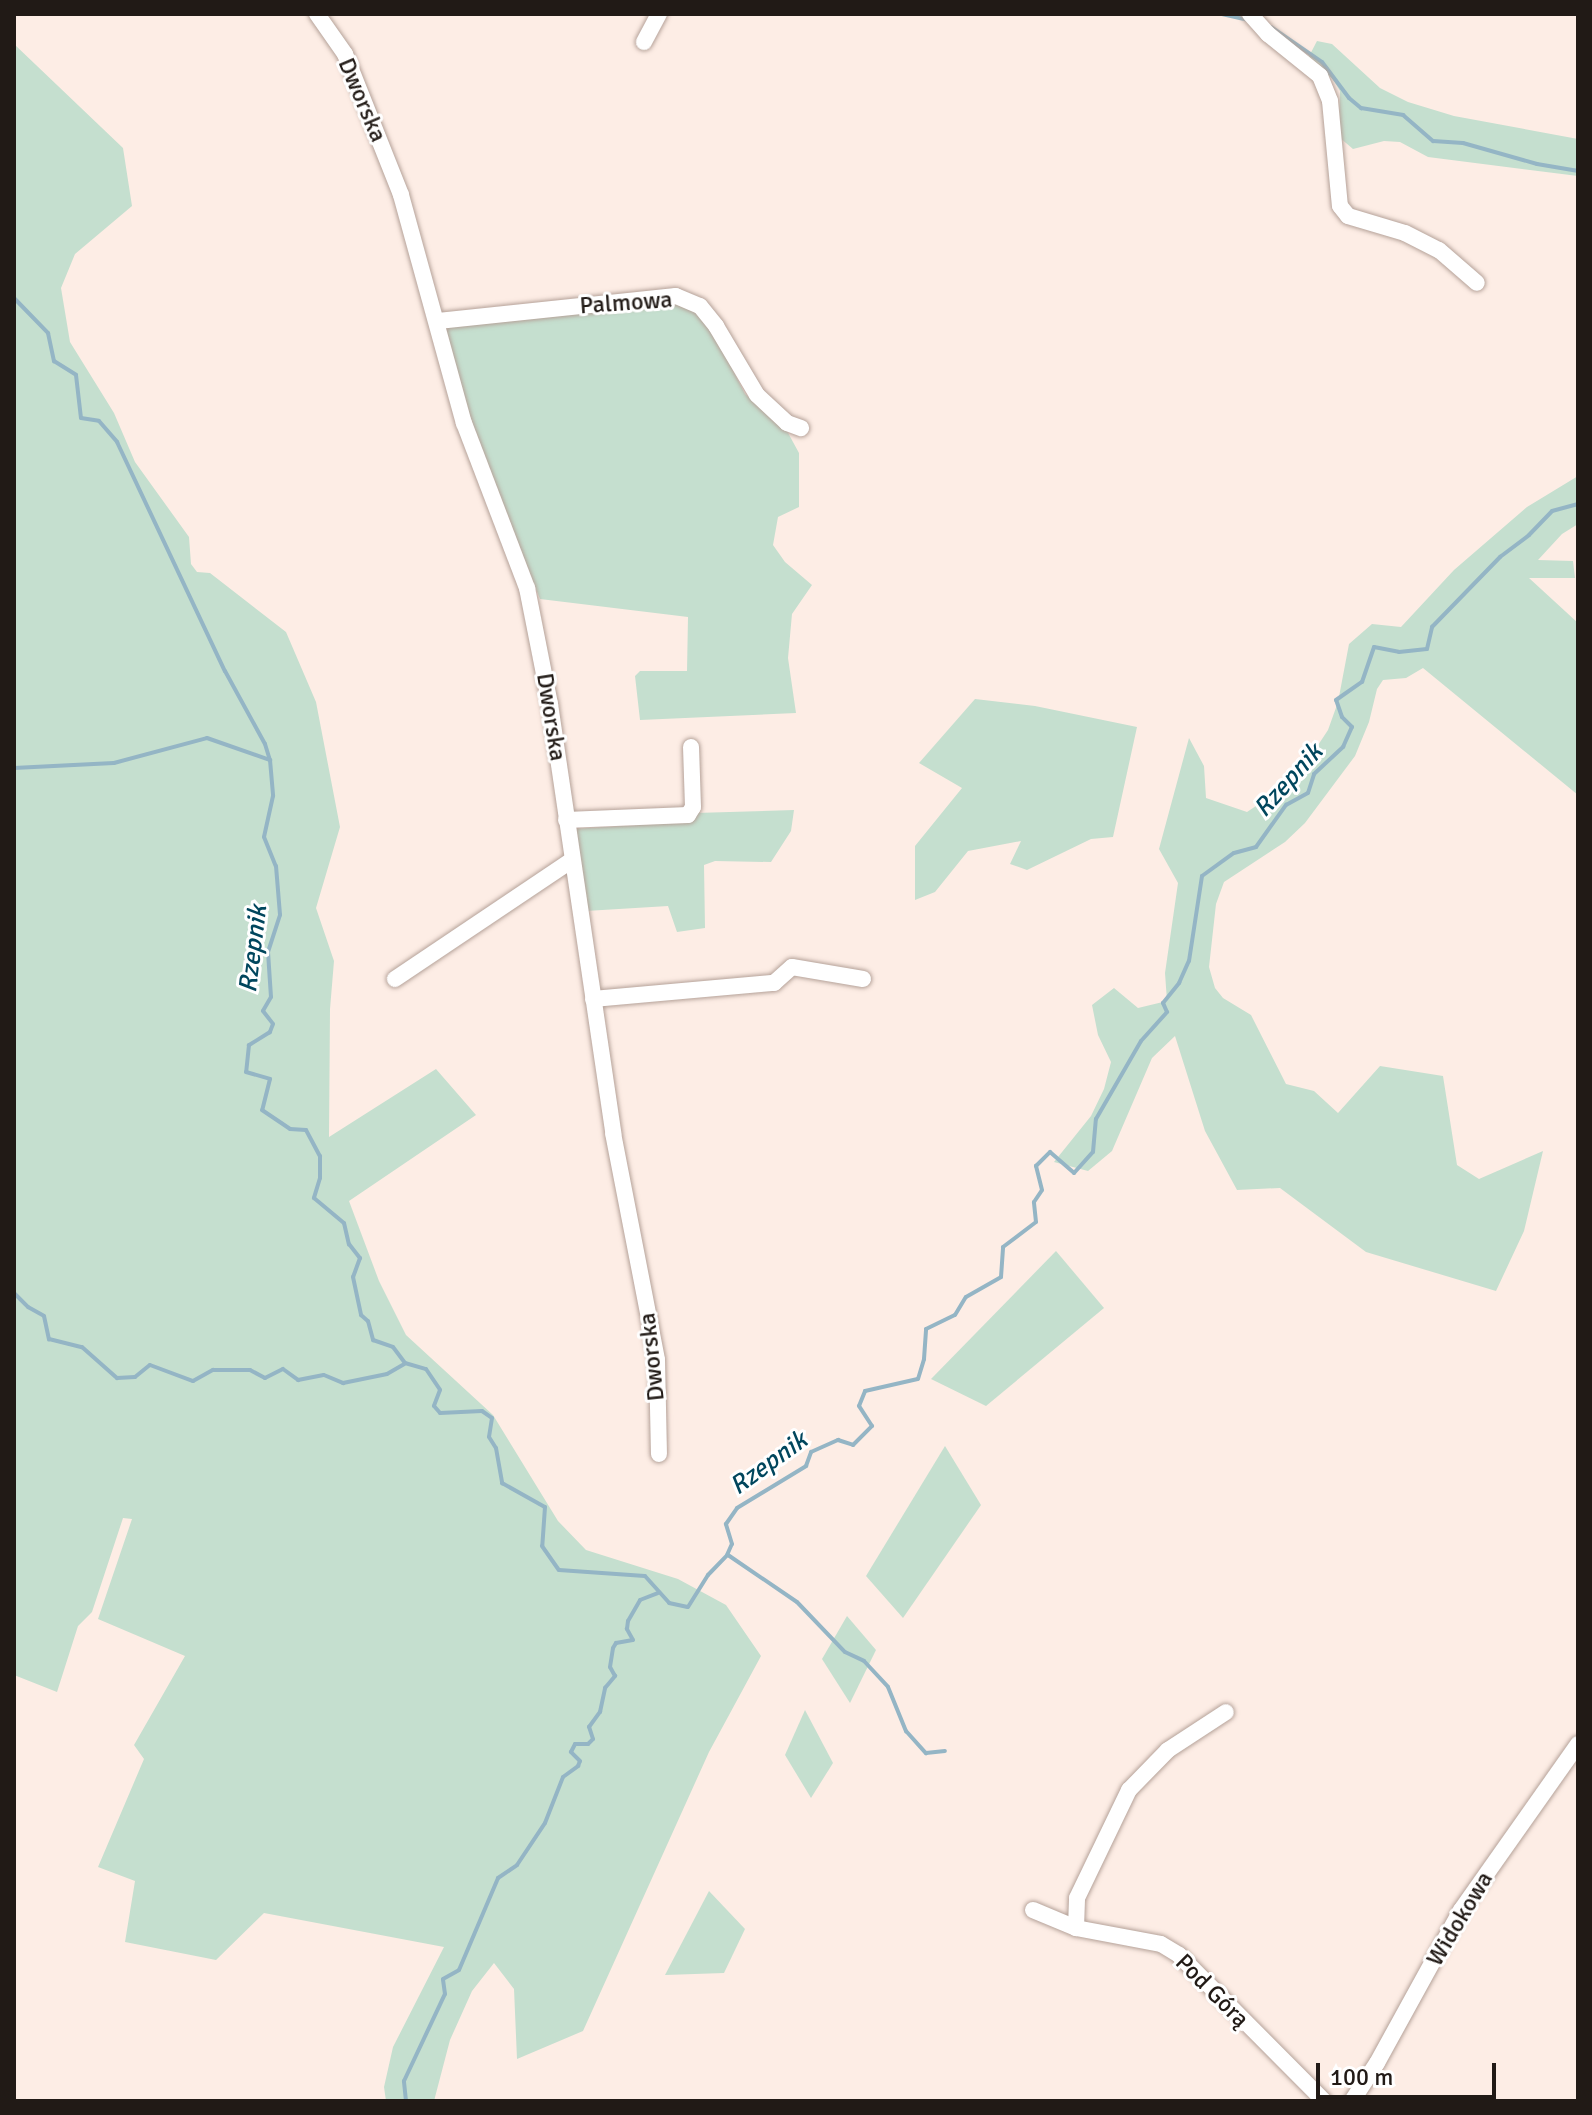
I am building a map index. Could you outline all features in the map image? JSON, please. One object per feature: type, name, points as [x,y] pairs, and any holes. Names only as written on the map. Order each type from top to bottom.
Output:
[{"type":"street","name":"Dworska","points":[[317,14],[345,54],[401,195],[464,423],[527,588],[549,698],[613,1133],[657,1360],[659,1454]]},
{"type":"street","points":[[644,42],[659,14]]},
{"type":"street","points":[[1250,14],[1268,34],[1320,76],[1330,101],[1337,194],[1340,206],[1348,216],[1405,233],[1439,250],[1477,283]]},
{"type":"street","name":"Palmowa","points":[[438,321],[676,296],[700,306],[716,326],[757,395],[787,423],[801,428]]},
{"type":"street","points":[[566,820],[688,815],[693,807],[691,747]]},
{"type":"street","points":[[395,979],[572,860]]},
{"type":"street","points":[[593,999],[774,983],[792,967],[863,979]]},
{"type":"street","points":[[1076,1928],[1077,1898],[1129,1790],[1168,1750],[1226,1712]]},
{"type":"street","name":"Widokowa","points":[[1352,2101],[1377,2063],[1461,1910],[1578,1744]]},
{"type":"street","name":"Pod Górą","points":[[1033,1910],[1076,1928],[1161,1944],[1179,1955],[1324,2101]]},
{"type":"green space","points":[[1317,41],[1332,44],[1380,88],[1408,102],[1454,116],[1578,139],[1578,176],[1428,157],[1400,142],[1384,141],[1353,149],[1339,137],[1340,91],[1332,78],[1306,62]]},
{"type":"green space","points":[[14,44],[123,148],[132,206],[75,254],[61,288],[70,342],[114,413],[135,462],[189,537],[191,564],[197,572],[210,573],[286,632],[316,702],[340,827],[316,908],[334,961],[330,1009],[329,1137],[436,1069],[476,1115],[349,1201],[379,1281],[406,1335],[493,1415],[558,1521],[586,1550],[678,1579],[726,1605],[761,1656],[709,1752],[583,2031],[517,2059],[514,1989],[494,1963],[472,1991],[450,2040],[434,2101],[386,2101],[384,2087],[393,2047],[444,1947],[264,1913],[216,1960],[125,1942],[135,1881],[98,1867],[144,1759],[134,1745],[185,1656],[98,1619],[132,1519],[123,1518],[92,1612],[78,1626],[57,1692],[14,1675]]},
{"type":"green space","points":[[667,301],[705,316],[745,394],[787,431],[799,453],[799,507],[778,517],[773,545],[785,562],[812,585],[792,614],[788,658],[796,713],[640,720],[635,676],[640,671],[687,671],[688,617],[540,599],[462,400],[444,328]]},
{"type":"green space","points":[[1578,476],[1578,524],[1562,534],[1538,560],[1573,561],[1575,578],[1529,578],[1578,623],[1578,795],[1423,668],[1406,678],[1383,680],[1377,689],[1369,722],[1355,756],[1305,823],[1285,842],[1224,882],[1216,904],[1209,967],[1215,988],[1223,998],[1251,1015],[1286,1084],[1314,1091],[1338,1113],[1380,1066],[1443,1076],[1457,1165],[1479,1179],[1543,1151],[1524,1231],[1496,1291],[1366,1252],[1280,1188],[1237,1190],[1205,1131],[1175,1036],[1152,1058],[1112,1151],[1088,1171],[1054,1162],[1091,1116],[1104,1089],[1111,1062],[1098,1035],[1092,1005],[1114,988],[1138,1008],[1167,1001],[1165,973],[1178,883],[1159,849],[1189,738],[1204,766],[1206,798],[1247,812],[1295,780],[1328,730],[1338,702],[1349,644],[1372,624],[1401,627],[1454,570],[1527,507]]},
{"type":"green space","points":[[975,699],[1035,706],[1137,727],[1113,837],[1091,839],[1027,870],[1010,864],[1021,841],[968,851],[935,892],[915,900],[915,846],[962,788],[919,763]]},
{"type":"green space","points":[[794,810],[791,831],[771,862],[715,861],[704,865],[705,928],[677,932],[668,906],[586,911],[572,829],[688,822],[695,813]]},
{"type":"green space","points":[[1056,1251],[1104,1308],[986,1406],[931,1379]]},
{"type":"green space","points":[[945,1446],[981,1505],[903,1618],[866,1576]]},
{"type":"green space","points":[[847,1616],[876,1650],[850,1703],[822,1659]]},
{"type":"green space","points":[[805,1710],[833,1763],[811,1798],[785,1755]]},
{"type":"green space","points":[[709,1891],[745,1929],[724,1973],[665,1975]]},
{"type":"waterway","points":[[1222,14],[1247,20]]},
{"type":"waterway","points":[[1271,27],[1322,62],[1349,98],[1361,108],[1403,115],[1433,141],[1463,143],[1537,164],[1578,171]]},
{"type":"waterway","name":"Rzepnik","points":[[14,298],[48,333],[54,361],[76,375],[81,418],[99,421],[117,442],[225,671],[265,744],[270,760],[273,796],[264,837],[276,866],[280,915],[268,952],[271,997],[263,1011],[273,1024],[270,1032],[249,1045],[246,1072],[270,1079],[262,1110],[290,1129],[306,1130],[320,1156],[320,1178],[314,1198],[344,1223],[349,1244],[360,1258],[353,1277],[361,1315],[368,1321],[373,1340],[393,1347],[405,1363],[426,1369],[440,1390],[434,1406],[440,1413],[482,1411],[492,1418],[489,1437],[496,1448],[502,1483],[545,1507],[542,1546],[559,1570],[645,1576],[669,1603],[688,1607],[708,1575],[727,1555],[732,1544],[726,1524],[737,1508],[806,1466],[811,1452],[838,1440],[853,1445],[872,1426],[859,1406],[865,1391],[918,1379],[924,1359],[926,1329],[955,1315],[966,1297],[1001,1277],[1003,1247],[1036,1222],[1034,1202],[1042,1190],[1036,1166],[1050,1152],[1074,1173],[1093,1152],[1096,1119],[1141,1041],[1167,1012],[1163,1003],[1179,983],[1189,961],[1202,876],[1234,853],[1256,847],[1286,805],[1308,793],[1314,774],[1343,747],[1352,727],[1342,717],[1336,700],[1362,682],[1374,647],[1399,652],[1427,649],[1432,627],[1500,557],[1529,535],[1552,511],[1578,504]]},
{"type":"waterway","points":[[14,768],[114,763],[207,738],[270,760]]},
{"type":"waterway","points":[[14,1293],[28,1307],[44,1316],[49,1339],[82,1347],[117,1378],[135,1377],[150,1365],[193,1381],[213,1370],[250,1370],[265,1378],[283,1369],[298,1380],[324,1375],[343,1383],[387,1374],[404,1364]]},
{"type":"waterway","points":[[728,1555],[797,1602],[845,1652],[864,1661],[888,1687],[906,1731],[926,1753],[945,1751]]},
{"type":"waterway","points":[[406,2101],[404,2081],[445,1994],[443,1979],[459,1970],[498,1878],[517,1865],[545,1823],[563,1777],[578,1766],[580,1761],[571,1752],[575,1744],[588,1744],[593,1739],[589,1727],[600,1712],[605,1688],[615,1676],[610,1667],[613,1648],[616,1643],[633,1640],[627,1629],[628,1621],[640,1600],[658,1593]]}]
